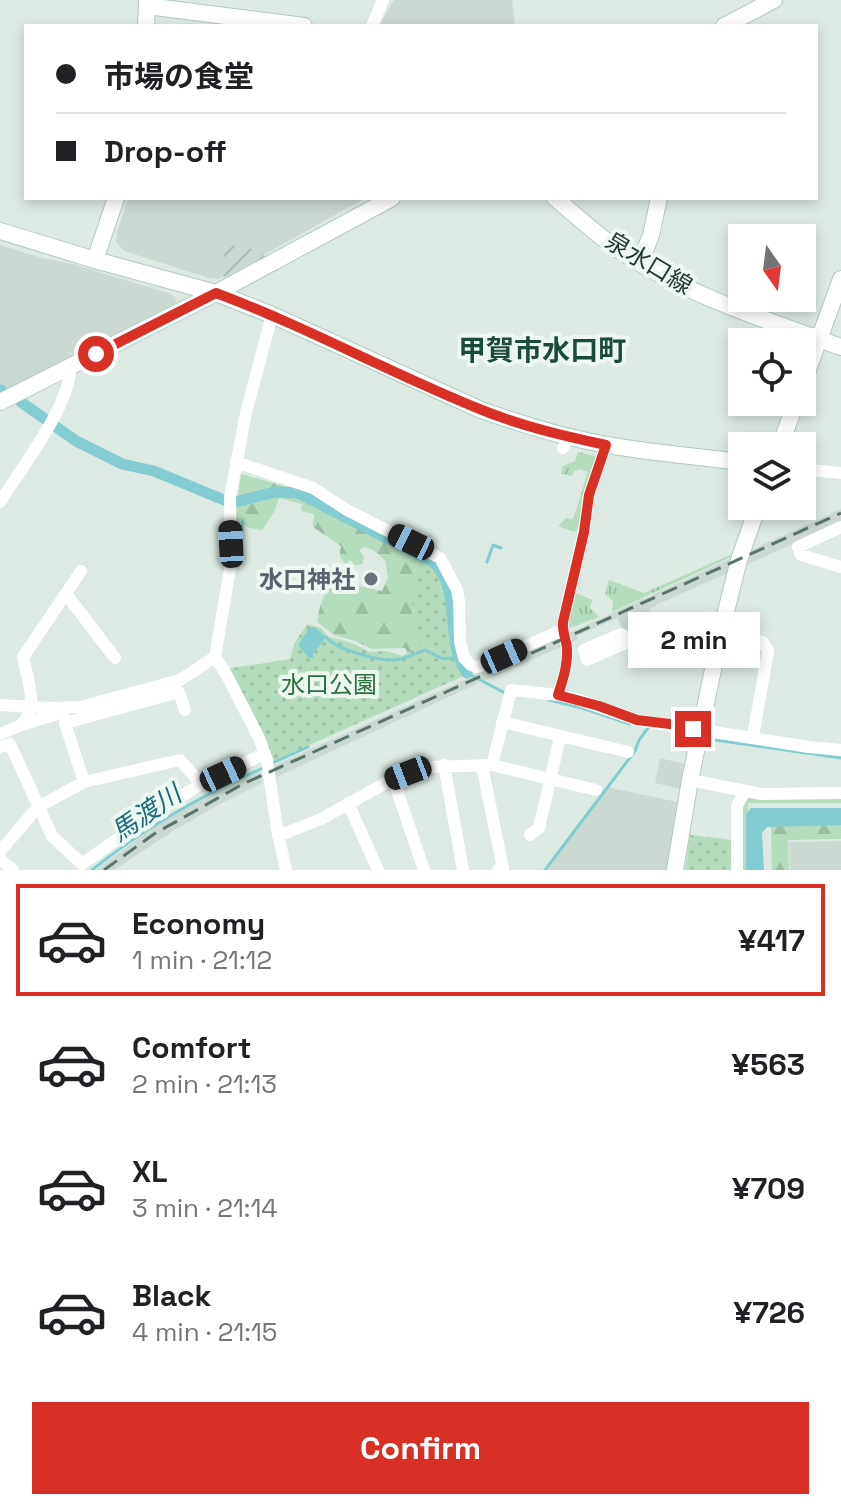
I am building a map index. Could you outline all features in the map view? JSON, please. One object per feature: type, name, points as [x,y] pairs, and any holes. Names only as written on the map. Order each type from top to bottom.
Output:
[{"type":"street","points":[[373,24],[383,0]]},
{"type":"street","points":[[728,24],[774,0]]},
{"type":"street","points":[[146,24],[147,3],[290,24]]},
{"type":"street","points":[[95,260],[115,200]]},
{"type":"street","points":[[0,402],[216,293],[388,200]]},
{"type":"street","name":"泉水口線","points":[[557,200],[619,251],[640,263],[723,305],[841,347]]},
{"type":"street","points":[[640,263],[651,235],[659,200]]},
{"type":"street","points":[[0,231],[216,293],[272,315],[481,410],[606,445],[728,460]]},
{"type":"street","points":[[816,347],[841,279]]},
{"type":"street","points":[[272,315],[249,401],[229,503],[231,563],[215,657],[259,738],[286,870]]},
{"type":"street","points":[[0,502],[50,423],[70,380],[70,367]]},
{"type":"street","points":[[558,695],[567,667],[566,638],[562,630],[573,568],[584,532],[589,495],[606,445]]},
{"type":"street","points":[[236,462],[313,488],[347,510],[440,558],[457,590],[460,642],[464,658],[471,665],[481,666],[562,630]]},
{"type":"street","points":[[816,470],[841,473]]},
{"type":"street","points":[[675,870],[721,631],[739,560],[753,520]]},
{"type":"street","points":[[841,527],[798,547],[801,555],[841,567]]},
{"type":"street","points":[[21,725],[31,707],[23,657],[81,571]]},
{"type":"street","points":[[66,594],[115,658]]},
{"type":"street","points":[[632,641],[680,622],[763,642],[768,651],[753,737]]},
{"type":"street","points":[[0,734],[80,707],[180,680],[215,657]]},
{"type":"street","points":[[84,782],[65,723],[179,692],[185,710]]},
{"type":"street","points":[[498,870],[503,868],[487,766],[509,694],[558,695],[637,720],[841,750]]},
{"type":"street","points":[[0,705],[80,707]]},
{"type":"street","points":[[502,722],[628,752]]},
{"type":"street","points":[[530,835],[539,828],[560,737]]},
{"type":"street","points":[[0,747],[10,744],[52,836],[82,864],[201,784],[266,761]]},
{"type":"street","points":[[0,851],[38,807],[84,782],[180,760],[201,784]]},
{"type":"street","points":[[444,765],[463,870]]},
{"type":"street","points":[[278,836],[321,819],[393,779],[429,767],[487,766],[596,790]]},
{"type":"street","points":[[393,779],[424,870]]},
{"type":"street","points":[[690,780],[761,794],[841,793]]},
{"type":"street","points":[[737,870],[737,806],[745,791]]},
{"type":"street","points":[[348,803],[378,870]]},
{"type":"street","points":[[0,859],[13,870]]},
{"type":"shaded area","points":[[394,0],[512,0],[515,24],[380,24]]},
{"type":"shaded area","points":[[128,200],[362,200],[218,279],[124,251],[116,242]]},
{"type":"shaded area","points":[[226,244],[262,251],[265,257],[226,277],[220,275]]},
{"type":"shaded area","points":[[0,245],[171,294],[176,301],[174,305],[0,395]]},
{"type":"shaded area","points":[[841,509],[841,522],[748,564],[751,550]]},
{"type":"shaded area","points":[[732,558],[728,573],[649,608],[653,618],[624,631],[617,618],[577,636],[578,639],[569,643],[567,634]]},
{"type":"shaded area","points":[[558,637],[561,647],[272,779],[269,768]]},
{"type":"shaded area","points":[[660,758],[684,764],[680,789],[655,783]]},
{"type":"shaded area","points":[[260,771],[262,783],[176,829],[114,870],[96,870],[153,828],[206,796]]},
{"type":"shaded area","points":[[607,787],[677,802],[667,870],[546,870]]},
{"type":"shaded area","points":[[841,841],[841,870],[790,870],[789,842]]},
{"type":"green space","points":[[578,452],[598,457],[585,491],[578,528],[574,532],[558,526],[566,518],[573,519],[588,472],[579,469],[572,476],[562,474],[563,466],[575,461]]},
{"type":"green space","points":[[241,474],[295,489],[439,563],[453,594],[458,645],[410,658],[405,648],[372,649],[334,635],[317,622],[337,564],[345,569],[345,593],[355,585],[382,591],[388,578],[385,560],[364,547],[359,550],[364,557],[362,564],[355,565],[350,560],[346,564],[340,556],[341,546],[313,527],[314,514],[301,511],[302,504],[279,498],[262,530],[235,520]]},
{"type":"green space","points":[[730,555],[612,612],[613,601],[605,594],[609,580],[644,593]]},
{"type":"green space","name":"水口公園","points":[[422,559],[438,569],[450,592],[461,662],[468,674],[269,763],[226,669],[290,659],[294,644],[307,624],[321,628],[329,637],[370,652],[386,651],[402,656],[422,644],[412,614]]},
{"type":"green space","points":[[576,593],[592,600],[590,608],[599,617],[567,629]]},
{"type":"green space","points":[[741,797],[841,797],[841,803],[748,803],[746,870],[712,870],[737,867]]},
{"type":"green space","points":[[771,825],[841,825],[841,839],[788,840],[789,870],[772,870]]},
{"type":"green space","points":[[690,835],[741,841],[740,870],[685,870]]},
{"type":"water","points":[[310,627],[326,637],[313,658],[308,657],[298,645]]},
{"type":"water","points":[[751,808],[841,808],[841,825],[767,827],[762,833],[764,870],[746,870],[746,814]]},
{"type":"waterway","points":[[21,402],[76,441],[122,464],[154,471],[235,502],[275,492],[298,493],[432,561],[448,586],[456,646],[467,673]]},
{"type":"waterway","points":[[242,532],[243,520]]},
{"type":"waterway","points":[[487,562],[493,545],[501,548]]},
{"type":"waterway","points":[[326,637],[348,650],[378,659],[398,659],[426,650],[441,658],[459,657]]},
{"type":"waterway","points":[[467,673],[507,694]]},
{"type":"waterway","points":[[549,700],[630,724]]},
{"type":"waterway","points":[[545,870],[635,751],[648,728]]},
{"type":"waterway","points":[[681,733],[690,735]]},
{"type":"waterway","points":[[709,739],[841,758]]},
{"type":"waterway","name":"馬渡川","points":[[270,764],[308,747]]},
{"type":"waterway","name":"馬渡川","points":[[92,870],[174,813],[263,768]]},
{"type":"railway","points":[[104,870],[154,834],[243,784],[841,513]]},
{"type":"place","name":"水口神社","points":[[371,579]]},
{"type":"district","name":"甲賀市水口町","points":[[542,350]]},
{"type":"route","points":[[96,354],[216,293],[272,315],[481,410],[606,445],[589,495],[584,532],[563,622],[568,655],[558,695],[637,720],[693,729]]}]
